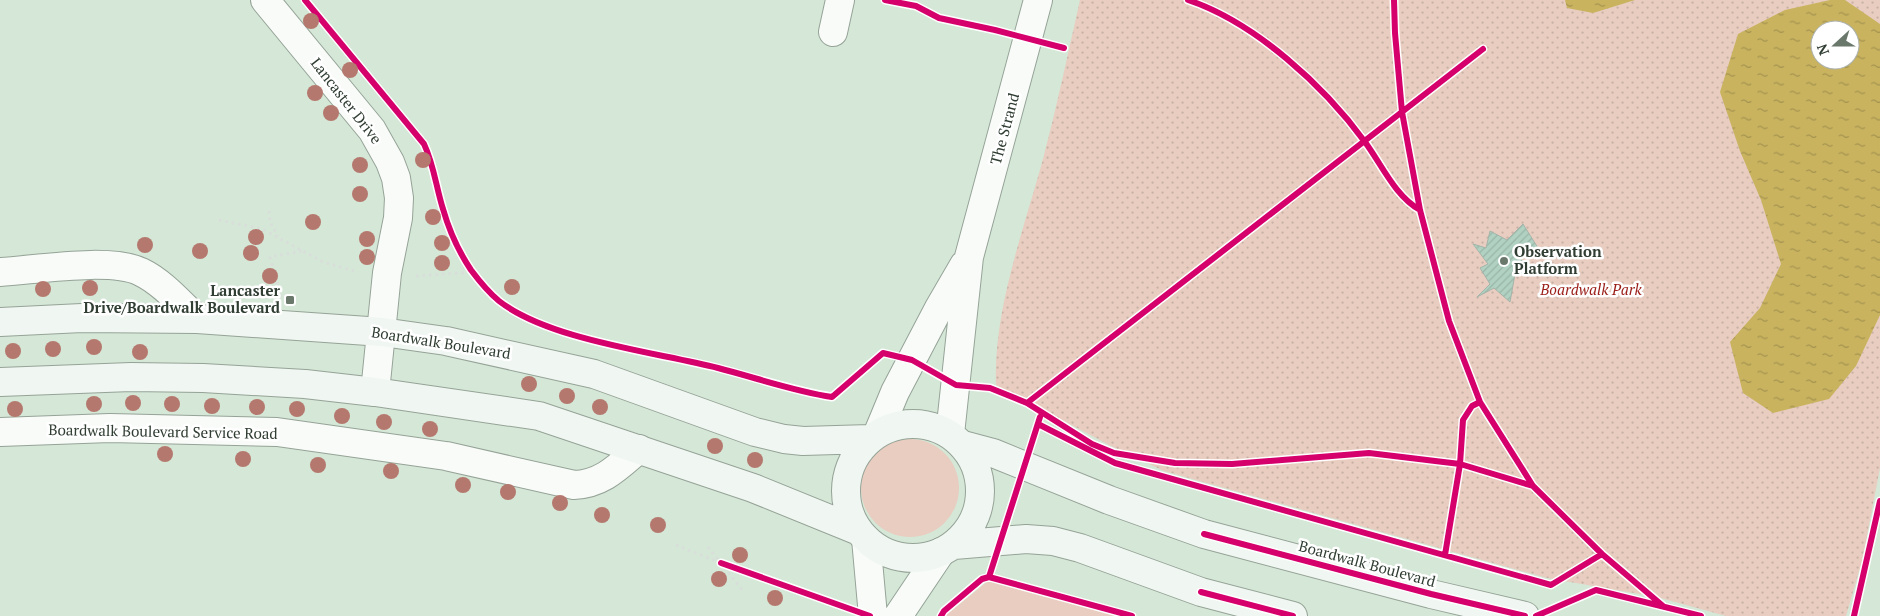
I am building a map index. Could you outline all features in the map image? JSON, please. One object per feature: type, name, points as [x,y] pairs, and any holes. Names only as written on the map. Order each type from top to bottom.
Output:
[{"type":"main road","name":"Boardwalk Boulevard","points":[[0,322],[82,318],[197,319],[382,332],[464,345],[594,374],[755,432],[784,439],[803,441],[874,436]]},
{"type":"main road","points":[[0,382],[92,378],[203,378],[305,384],[375,392],[538,416],[753,488],[863,535],[882,551],[901,557],[921,558],[947,548],[1026,539],[1053,541],[1080,548],[1201,592],[1293,616]]},
{"type":"main road","points":[[863,535],[849,513],[846,493],[848,473],[856,454],[874,436],[895,426],[914,423],[933,426],[956,440],[975,464],[980,486],[978,508],[969,528],[947,548]]},
{"type":"main road","name":"Boardwalk Boulevard","points":[[956,440],[994,453],[1109,500],[1204,534],[1431,594],[1525,616]]},
{"type":"street","name":"Lancaster Drive","points":[[265,0],[372,130],[390,162],[399,198],[398,218],[388,273],[375,392]]},
{"type":"street","points":[[833,32],[840,0]]},
{"type":"street","name":"The Strand","points":[[956,440],[969,258],[1038,0]]},
{"type":"street","name":"The Strand","points":[[874,436],[939,308],[969,258]]},
{"type":"street","points":[[0,272],[94,265],[122,266],[140,271],[156,281],[197,319]]},
{"type":"street","name":"Boardwalk Boulevard Service Road","points":[[0,432],[110,428],[277,432],[446,456],[574,485],[588,484],[604,478],[638,449]]},
{"type":"street","points":[[863,535],[873,616]]},
{"type":"street","points":[[898,616],[947,548]]},
{"type":"path","points":[[269,211],[270,222],[280,237]]},
{"type":"path","points":[[219,220],[262,229],[280,237],[323,262],[342,268],[375,275],[388,273],[425,277],[475,275]]},
{"type":"path","points":[[288,324],[270,257],[303,251]]},
{"type":"path","points":[[466,261],[475,275]]},
{"type":"path","points":[[676,545],[730,566]]},
{"type":"path","points":[[708,547],[744,592]]},
{"type":"green space","name":"Boardwalk Park","points":[[1080,0],[1880,0],[1880,468],[1862,561],[1846,616],[1726,616],[1657,597],[1547,578],[1164,471],[1111,446],[996,385],[999,328],[1011,270],[1058,99]]},
{"type":"green space","points":[[910,439],[929,443],[944,454],[955,469],[959,488],[955,507],[944,522],[929,533],[910,537],[891,533],[876,522],[865,507],[861,488],[865,469],[876,454],[891,443]]},
{"type":"green space","points":[[988,581],[1118,616],[945,616]]},
{"type":"water","points":[[1565,0],[1635,0],[1593,13],[1567,8]]},
{"type":"water","points":[[1830,0],[1845,0],[1880,24],[1880,315],[1856,366],[1829,399],[1773,413],[1743,393],[1730,342],[1760,308],[1781,264],[1761,200],[1740,151],[1720,92],[1738,34],[1785,10]]},
{"type":"building","name":"Observation Platform","points":[[1523,224],[1538,248],[1519,257],[1533,274],[1515,274],[1510,302],[1494,288],[1477,297],[1490,284],[1480,268],[1488,264],[1473,244],[1486,248],[1490,231],[1507,240]]},
{"type":"cycle path","points":[[305,0],[424,144],[448,225],[458,248],[471,270],[484,287],[499,301],[545,326],[604,343],[718,368],[789,388],[832,397],[883,353],[912,360],[956,385],[990,388],[1027,403],[1092,444],[1114,453],[1175,463],[1232,464],[1369,453],[1460,464],[1533,486]]},
{"type":"cycle path","points":[[885,0],[916,6],[939,18],[1064,48]]},
{"type":"cycle path","points":[[1188,0],[1213,10],[1239,24],[1287,59],[1330,99],[1365,142],[1403,197],[1420,210]]},
{"type":"cycle path","points":[[1394,0],[1402,112],[1420,210],[1449,321],[1480,402],[1533,486],[1602,554],[1663,606]]},
{"type":"cycle path","points":[[1027,403],[1483,49]]},
{"type":"cycle path","points":[[1445,555],[1460,464],[1463,420],[1472,406],[1480,402]]},
{"type":"cycle path","points":[[989,577],[1040,417]]},
{"type":"cycle path","points":[[1038,424],[1115,463],[1551,585],[1602,554]]},
{"type":"cycle path","points":[[1854,616],[1880,501]]},
{"type":"cycle path","points":[[1204,534],[1431,594],[1525,616]]},
{"type":"cycle path","points":[[721,563],[870,616]]},
{"type":"cycle path","points":[[941,616],[944,611],[982,579],[989,577],[1132,616]]},
{"type":"cycle path","points":[[1536,616],[1596,590],[1701,616]]},
{"type":"cycle path","points":[[1201,592],[1293,616]]},
{"type":"place","name":"Observation Platform","points":[[1504,261]]},
{"type":"place","name":"Lancaster Drive/Boardwalk Boulevard","points":[[290,300]]}]
